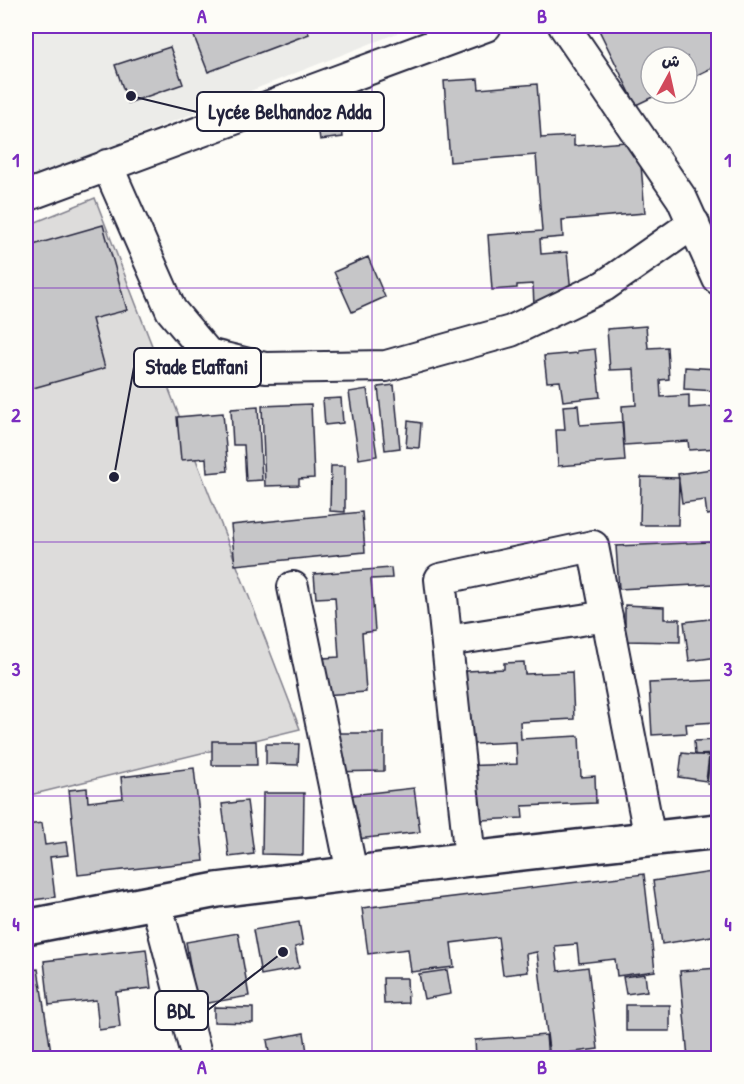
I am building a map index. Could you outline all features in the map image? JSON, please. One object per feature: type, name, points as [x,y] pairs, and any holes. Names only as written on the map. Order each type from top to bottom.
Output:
[{"type":"main road","points":[[26,927],[217,890],[718,831]]},
{"type":"street","points":[[26,195],[486,26]]},
{"type":"street","points":[[564,26],[682,199],[718,279]]},
{"type":"street","points":[[107,165],[171,310],[208,354],[265,368],[386,366],[511,331],[604,286],[694,224]]},
{"type":"street","points":[[470,859],[440,579],[593,546],[650,839]]},
{"type":"street","points":[[293,587],[352,873]]},
{"type":"street","points":[[447,641],[607,616]]},
{"type":"street","points":[[156,902],[197,1059]]},
{"type":"shaded area","points":[[26,26],[415,26],[30,178],[26,167]]},
{"type":"shaded area","points":[[95,198],[300,729],[26,796],[26,226]]},
{"type":"building","points":[[190,26],[305,26],[309,34],[208,72]]},
{"type":"building","points":[[597,26],[718,26],[718,65],[699,74],[699,45],[639,45],[639,104],[636,105]]},
{"type":"building","points":[[170,47],[183,84],[128,103],[115,65]]},
{"type":"building","points":[[478,79],[479,89],[537,84],[541,138],[574,136],[574,146],[639,141],[645,213],[562,220],[563,237],[540,239],[541,254],[567,252],[572,302],[534,306],[533,284],[492,290],[488,235],[542,231],[536,155],[450,162],[444,81]]},
{"type":"building","points":[[340,115],[343,137],[320,140],[317,118]]},
{"type":"building","points":[[103,225],[127,310],[92,319],[105,368],[26,390],[26,247]]},
{"type":"building","points":[[368,257],[385,297],[352,312],[334,272]]},
{"type":"building","points":[[646,326],[648,348],[667,347],[669,379],[660,380],[661,397],[689,395],[689,408],[718,406],[718,448],[689,450],[688,441],[624,445],[622,406],[636,405],[634,369],[610,370],[607,329]]},
{"type":"building","points":[[595,349],[600,397],[563,401],[560,381],[547,382],[544,356]]},
{"type":"building","points":[[685,367],[717,369],[716,391],[684,389]]},
{"type":"building","points":[[394,385],[400,448],[385,450],[378,387]]},
{"type":"building","points":[[367,389],[377,456],[359,459],[349,392]]},
{"type":"building","points":[[341,398],[343,423],[325,425],[323,399]]},
{"type":"building","points":[[311,404],[314,478],[299,479],[299,485],[265,486],[262,406]]},
{"type":"building","points":[[578,405],[580,425],[622,422],[625,461],[558,466],[556,430],[565,430],[563,406]]},
{"type":"building","points":[[258,407],[262,480],[246,481],[244,445],[233,445],[231,409]]},
{"type":"building","points":[[223,413],[228,471],[207,473],[206,458],[181,460],[177,417]]},
{"type":"building","points":[[408,421],[421,423],[419,448],[406,447]]},
{"type":"building","points":[[331,466],[345,466],[345,512],[330,511]]},
{"type":"building","points":[[718,468],[718,513],[707,515],[705,500],[682,503],[678,474]]},
{"type":"building","points":[[641,477],[679,478],[678,525],[640,525]]},
{"type":"building","points":[[362,512],[365,552],[235,565],[231,525]]},
{"type":"building","points":[[712,542],[714,584],[619,589],[616,546]]},
{"type":"building","points":[[391,568],[392,578],[371,579],[375,631],[362,633],[366,692],[309,696],[307,659],[339,657],[335,597],[316,598],[314,574]]},
{"type":"building","points":[[625,605],[664,607],[664,619],[680,619],[680,642],[625,641]]},
{"type":"building","points":[[718,618],[718,657],[689,661],[684,622]]},
{"type":"building","points":[[524,662],[525,674],[572,672],[574,719],[520,722],[521,739],[579,736],[581,777],[595,776],[596,803],[522,806],[523,818],[461,821],[458,766],[517,764],[516,742],[453,745],[449,672],[504,669],[504,663]]},
{"type":"building","points":[[718,680],[718,754],[695,755],[694,741],[717,740],[716,722],[686,724],[687,733],[652,735],[649,683]]},
{"type":"building","points":[[326,733],[384,733],[384,771],[326,772]]},
{"type":"building","points":[[212,741],[256,741],[257,765],[212,765]]},
{"type":"building","points":[[266,744],[299,744],[298,765],[266,764]]},
{"type":"building","points":[[682,753],[709,756],[706,781],[679,777]]},
{"type":"building","points":[[710,758],[718,759],[718,785],[707,784]]},
{"type":"building","points":[[194,768],[204,861],[78,875],[69,790],[87,788],[88,802],[123,798],[121,777]]},
{"type":"building","points":[[414,788],[420,832],[357,839],[352,795]]},
{"type":"building","points":[[263,793],[304,793],[303,855],[262,854]]},
{"type":"building","points":[[247,801],[254,854],[229,857],[222,804]]},
{"type":"building","points":[[42,823],[45,845],[66,842],[68,855],[50,857],[55,897],[26,901],[26,825]]},
{"type":"building","points":[[718,871],[718,935],[662,944],[653,881]]},
{"type":"building","points":[[644,874],[655,971],[617,976],[615,959],[579,963],[577,944],[555,946],[558,971],[588,967],[598,1049],[567,1053],[568,1058],[550,1058],[537,952],[526,954],[528,972],[503,975],[498,937],[451,943],[454,967],[411,972],[408,949],[368,954],[362,908]]},
{"type":"building","points":[[299,922],[303,945],[295,947],[299,968],[261,975],[253,930]]},
{"type":"building","points":[[238,933],[249,996],[197,1005],[186,942]]},
{"type":"building","points":[[146,949],[151,988],[116,992],[120,1027],[99,1030],[96,1000],[49,1005],[44,961]]},
{"type":"building","points":[[718,968],[718,1058],[688,1058],[680,971]]},
{"type":"building","points":[[38,969],[52,1058],[26,1058],[26,971]]},
{"type":"building","points":[[447,970],[451,994],[424,999],[419,974]]},
{"type":"building","points":[[645,974],[647,991],[626,994],[623,977]]},
{"type":"building","points":[[383,978],[407,978],[408,1003],[384,1004]]},
{"type":"building","points":[[626,1005],[670,1005],[670,1031],[626,1031]]},
{"type":"building","points":[[214,1007],[253,1008],[253,1023],[214,1022]]},
{"type":"building","points":[[304,1033],[308,1058],[270,1058],[267,1040]]},
{"type":"building","points":[[546,1035],[548,1058],[476,1058],[475,1040]]},
{"type":"place","name":"Lycée Belhandoz Adda","points":[[131,96]]},
{"type":"place","name":"Stade Elaffani","points":[[114,477]]},
{"type":"place","name":"BDL","points":[[283,952]]}]
